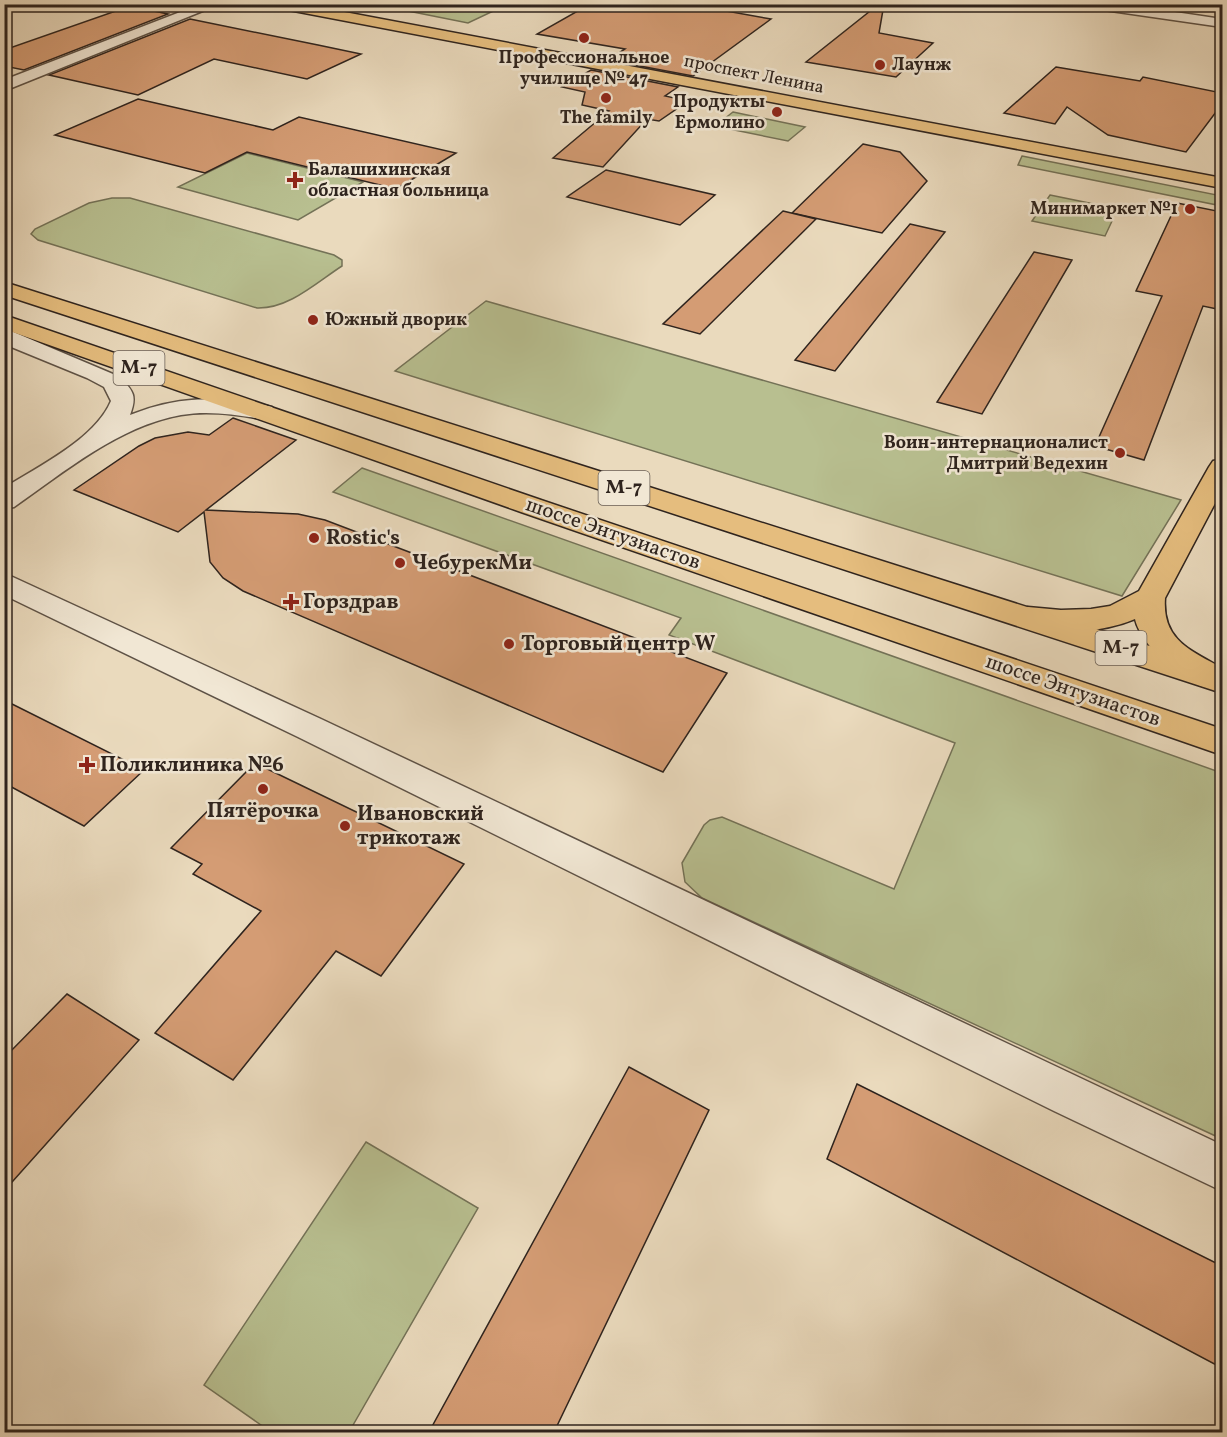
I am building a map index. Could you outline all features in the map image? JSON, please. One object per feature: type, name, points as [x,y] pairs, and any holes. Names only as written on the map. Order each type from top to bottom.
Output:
[{"type":"main road","name":"проспект Ленина","points":[[279,4],[1222,183]]},
{"type":"main road","name":"М-7","points":[[4,288],[1220,680]]},
{"type":"main road","name":"шоссе Энтузиастов","points":[[4,321],[542,510],[1222,742]]},
{"type":"main road","points":[[1220,477],[1150,598],[1147,612],[1151,629],[1163,643],[1183,660],[1220,680]]},
{"type":"main road","points":[[1019,616],[1064,621],[1096,621],[1119,615],[1150,598]]},
{"type":"street","points":[[4,86],[214,4]]},
{"type":"street","points":[[1090,4],[1222,23]]},
{"type":"street","points":[[4,335],[29,348],[95,373],[112,382],[120,391],[123,401],[117,416],[95,440]]},
{"type":"street","points":[[4,501],[95,440],[140,420],[190,406],[230,406],[274,414]]},
{"type":"street","points":[[4,583],[200,674],[844,988],[1222,1168]]},
{"type":"green space","points":[[401,5],[506,5],[468,23],[393,8]]},
{"type":"green space","points":[[733,112],[805,127],[788,141],[715,126]]},
{"type":"green space","points":[[247,153],[363,182],[298,220],[178,187]]},
{"type":"green space","points":[[1022,156],[1222,196],[1222,206],[1018,165]]},
{"type":"green space","points":[[1050,195],[1094,204],[1089,209],[1113,219],[1105,236],[1032,221]]},
{"type":"green space","points":[[112,198],[130,198],[334,255],[342,260],[342,266],[313,287],[291,299],[269,307],[257,308],[38,240],[31,234],[35,229],[89,203]]},
{"type":"green space","points":[[486,301],[1181,500],[1122,596],[395,371]]},
{"type":"green space","points":[[362,468],[1222,773],[1222,1139],[702,898],[685,882],[682,863],[704,825],[710,820],[722,817],[894,889],[955,743],[669,635],[681,618],[333,492]]},
{"type":"green space","points":[[366,1142],[478,1208],[349,1432],[271,1432],[204,1385]]},
{"type":"building","points":[[590,4],[687,4],[771,19],[693,76],[608,60],[625,49],[537,34]]},
{"type":"building","points":[[879,4],[884,4],[879,33],[933,43],[896,77],[806,62]]},
{"type":"building","points":[[130,6],[168,14],[24,70],[4,66],[4,50]]},
{"type":"building","points":[[190,19],[361,54],[307,79],[214,59],[138,95],[49,75]]},
{"type":"building","points":[[1056,67],[1140,81],[1143,77],[1222,93],[1222,104],[1186,152],[1108,135],[1067,107],[1055,124],[1004,113]]},
{"type":"building","points":[[591,70],[678,87],[665,96],[688,101],[659,121],[647,119],[603,167],[553,158],[609,111],[582,105],[585,92],[562,87]]},
{"type":"building","points":[[138,99],[273,130],[299,117],[456,153],[396,189],[247,152],[205,173],[55,135]]},
{"type":"building","points":[[863,144],[900,152],[927,181],[882,233],[792,213]]},
{"type":"building","points":[[606,170],[715,195],[680,225],[567,197]]},
{"type":"building","points":[[1177,203],[1222,212],[1222,310],[1203,306],[1144,460],[1095,446],[1162,296],[1136,291]]},
{"type":"building","points":[[783,211],[816,219],[700,334],[663,324]]},
{"type":"building","points":[[910,224],[945,232],[835,371],[795,360]]},
{"type":"building","points":[[1034,252],[1072,260],[982,414],[937,402]]},
{"type":"building","name":"Торговый центр W","points":[[233,418],[296,440],[206,510],[298,514],[325,520],[727,673],[663,772],[243,591],[223,578],[210,562],[204,512],[178,532],[74,490],[139,446],[155,438],[188,432],[209,435]]},
{"type":"building","points":[[4,700],[144,770],[84,826],[4,783]]},
{"type":"building","points":[[255,763],[464,864],[381,976],[336,951],[233,1080],[155,1033],[261,911],[193,874],[202,864],[171,848]]},
{"type":"building","points":[[67,994],[139,1040],[4,1191],[4,1058]]},
{"type":"building","points":[[629,1067],[709,1110],[554,1432],[429,1432]]},
{"type":"building","points":[[857,1084],[1222,1266],[1222,1368],[827,1159]]},
{"type":"place","name":"Профессиональное училище № 47","points":[[584,38]]},
{"type":"place","name":"Лаунж","points":[[880,65]]},
{"type":"place","name":"The family","points":[[606,98]]},
{"type":"place","name":"Продукты Ермолино","points":[[777,112]]},
{"type":"place","name":"Балашихинская областная больница","points":[[295,180]]},
{"type":"place","name":"Минимаркет №1","points":[[1190,209]]},
{"type":"place","name":"Южный дворик","points":[[313,320]]},
{"type":"place","name":"Воин-интернационалист Дмитрий Ведехин","points":[[1120,453]]},
{"type":"place","name":"Rostic's","points":[[314,538]]},
{"type":"place","name":"ЧебурекМи","points":[[400,563]]},
{"type":"place","name":"Горздрав","points":[[291,602]]},
{"type":"place","name":"Торговый центр W","points":[[509,644]]},
{"type":"place","name":"Поликлиника №6","points":[[87,765]]},
{"type":"place","name":"Пятёрочка","points":[[263,789]]},
{"type":"place","name":"Ивановский трикотаж","points":[[345,826]]}]
